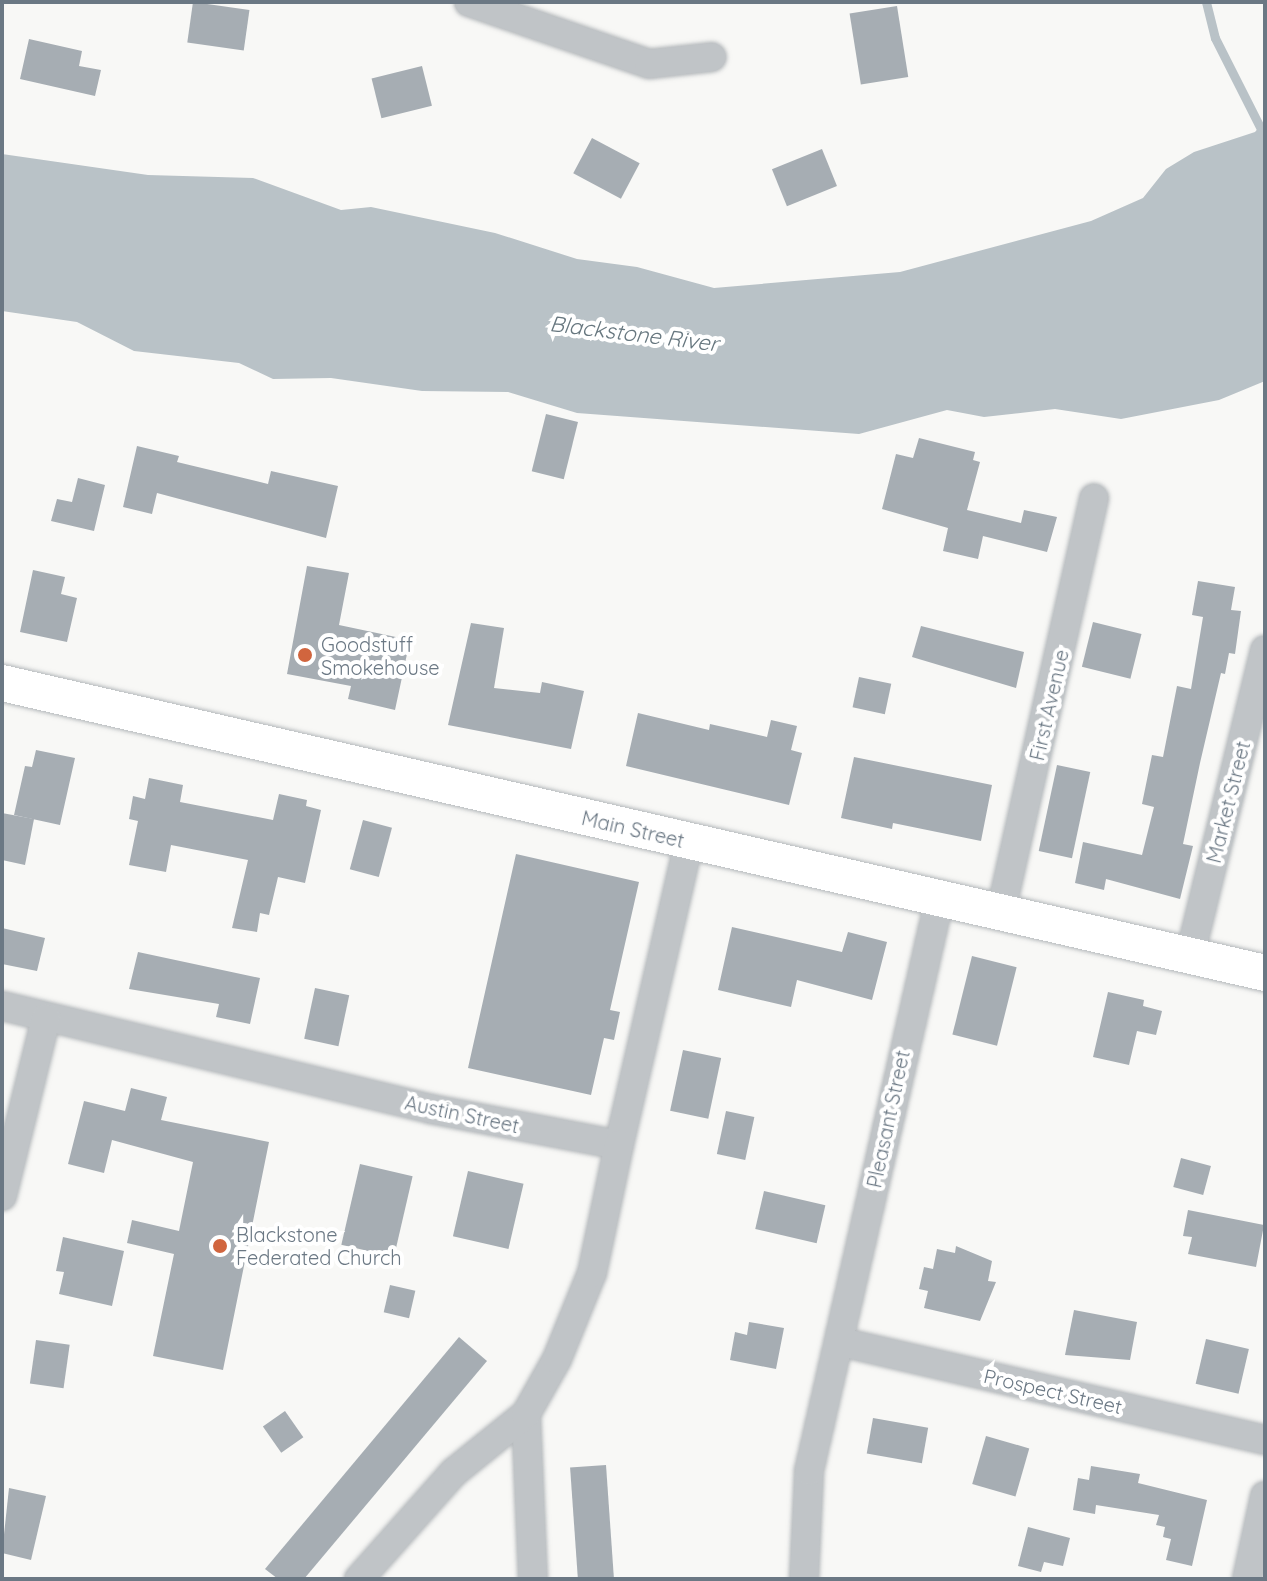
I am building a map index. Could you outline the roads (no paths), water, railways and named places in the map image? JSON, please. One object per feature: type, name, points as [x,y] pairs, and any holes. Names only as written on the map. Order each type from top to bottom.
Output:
[{"type":"main road","name":"Main Street","points":[[2,683],[1265,973]]},
{"type":"street","points":[[469,2],[649,64],[712,57]]},
{"type":"street","name":"First Avenue","points":[[1001,911],[1094,498]]},
{"type":"street","name":"Market Street","points":[[1190,955],[1265,650]]},
{"type":"street","points":[[359,1579],[453,1473],[526,1414],[557,1359],[592,1273],[689,842]]},
{"type":"street","name":"Pleasant Street","points":[[804,1579],[809,1471],[841,1342],[940,897]]},
{"type":"street","name":"Austin Street","points":[[2,1006],[431,1109],[619,1145]]},
{"type":"street","points":[[2,1196],[46,1018]]},
{"type":"street","name":"Prospect Street","points":[[841,1342],[1265,1440]]},
{"type":"street","points":[[526,1414],[533,1579]]},
{"type":"street","points":[[1247,1579],[1265,1496]]},
{"type":"water","name":"Blackstone River","points":[[1265,120],[1265,381],[1219,400],[1121,419],[1055,409],[984,417],[947,410],[859,434],[577,413],[508,392],[422,391],[331,378],[273,379],[239,363],[134,351],[77,322],[2,311],[2,154],[148,175],[253,178],[341,210],[371,207],[495,233],[577,259],[637,267],[714,288],[900,272],[1091,221],[1143,198],[1166,169],[1194,152],[1255,132]]},
{"type":"waterway","points":[[1206,2],[1215,38],[1265,137]]},
{"type":"place","name":"Goodstuff Smokehouse","points":[[305,655]]},
{"type":"place","name":"Blackstone Federated Church","points":[[220,1246]]}]
